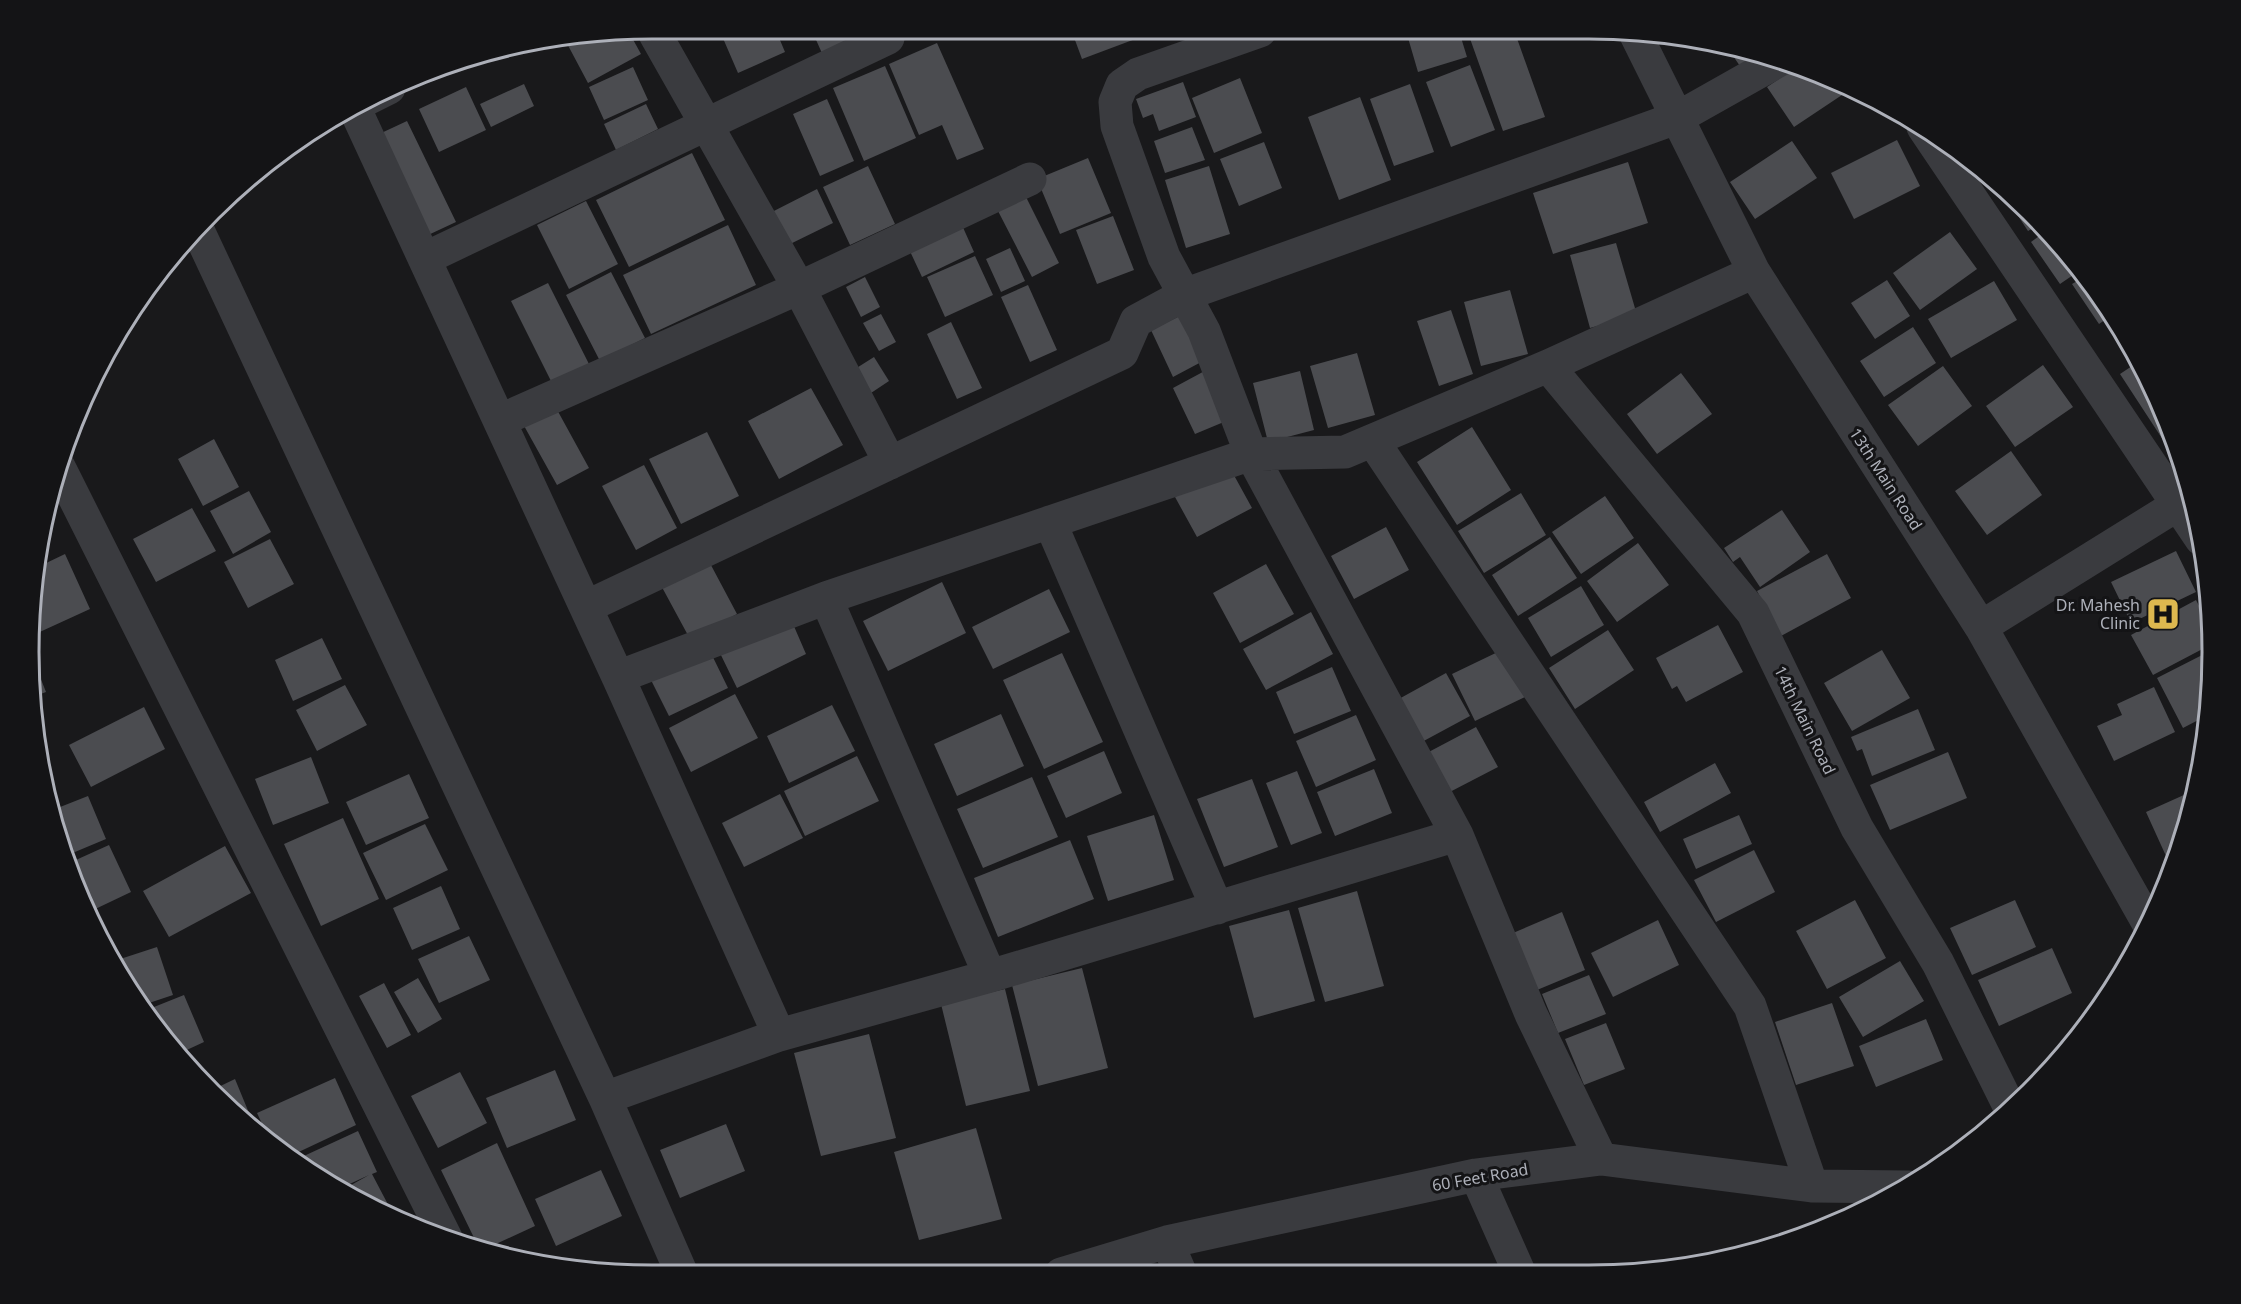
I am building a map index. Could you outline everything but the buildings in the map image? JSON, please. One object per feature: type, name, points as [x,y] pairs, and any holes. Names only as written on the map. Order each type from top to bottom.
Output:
[{"type":"street","points":[[658,39],[800,288],[890,463]]},
{"type":"street","points":[[426,258],[886,39]]},
{"type":"street","points":[[1237,39],[1138,74],[1122,85],[1115,102],[1117,126],[1164,257],[1204,332],[1251,454],[1457,835],[1531,1014],[1601,1159]]},
{"type":"street","name":"13th Main Road","points":[[1639,41],[1754,272],[1981,627],[2143,914]]},
{"type":"street","points":[[586,607],[1122,353],[1136,321],[1184,295],[1679,117],[1769,66]]},
{"type":"street","points":[[358,114],[618,676],[778,1035]]},
{"type":"street","points":[[1936,147],[2181,495]]},
{"type":"street","points":[[501,420],[800,288],[1030,179]]},
{"type":"street","points":[[201,237],[605,1098],[678,1265]]},
{"type":"street","points":[[618,676],[826,598],[1251,454],[1346,452],[1548,366],[1754,272]]},
{"type":"street","name":"14th Main Road","points":[[1548,366],[1753,613],[1857,828],[1938,963],[2006,1100]]},
{"type":"street","points":[[1373,441],[1750,1006],[1812,1186]]},
{"type":"street","points":[[65,478],[440,1227]]},
{"type":"street","points":[[1981,627],[2183,501]]},
{"type":"street","points":[[1050,522],[1217,908]]},
{"type":"street","points":[[826,598],[990,976]]},
{"type":"street","points":[[605,1098],[778,1035],[990,976],[1457,835]]},
{"type":"street","name":"60 Feet Road","points":[[1091,1265],[1167,1242],[1476,1175],[1601,1159],[1812,1186],[1888,1187]]},
{"type":"street","points":[[1476,1175],[1516,1265]]},
{"type":"street","points":[[1167,1242],[1177,1265]]},
{"type":"place","name":"Dr. Mahesh Clinic","points":[[2163,614]]}]
